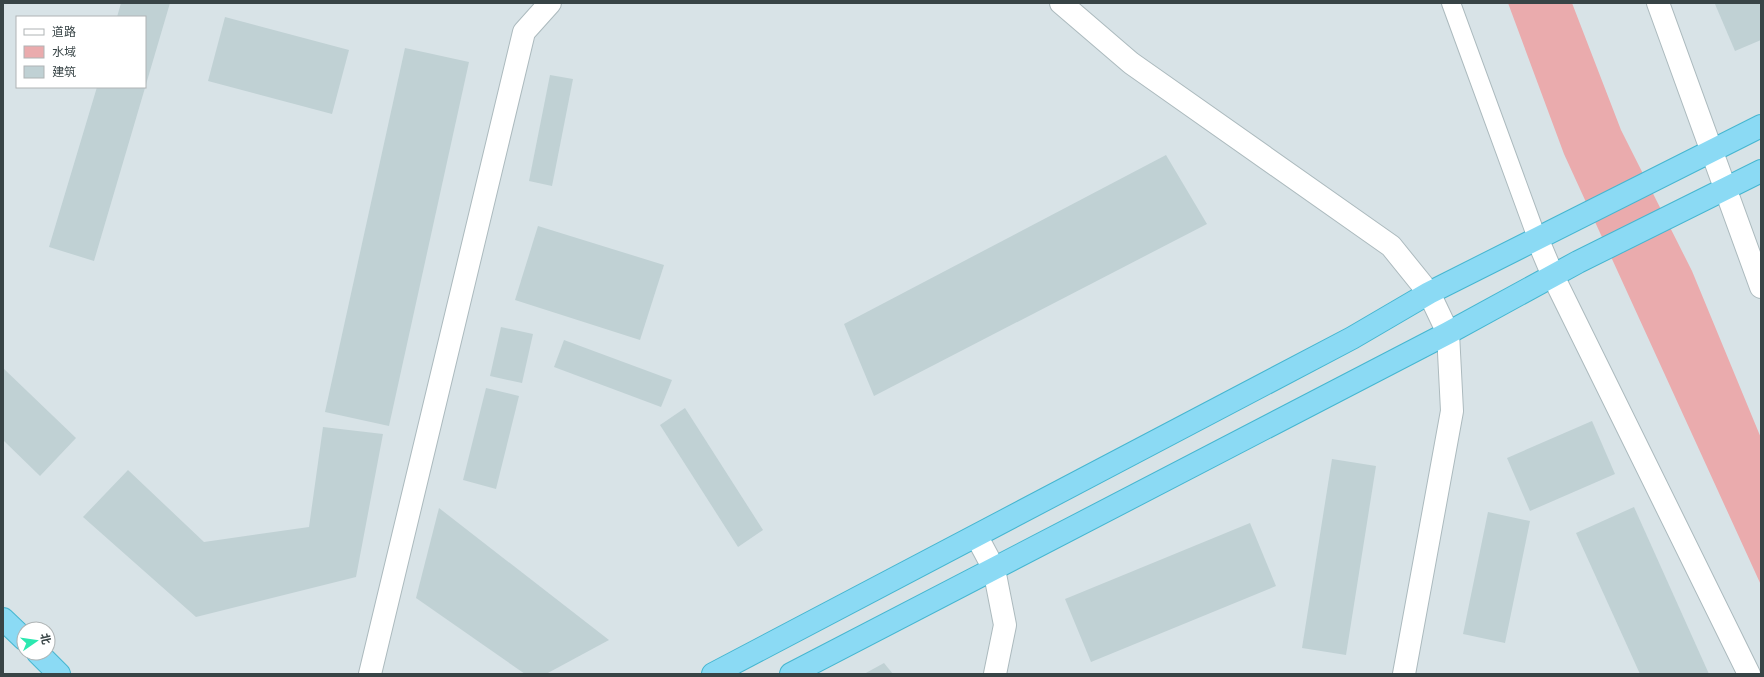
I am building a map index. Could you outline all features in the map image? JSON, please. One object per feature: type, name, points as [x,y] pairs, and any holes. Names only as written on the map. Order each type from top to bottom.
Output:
[{"type":"highway","points":[[713,674],[977,537],[1352,338],[1429,293],[1761,126]]},
{"type":"highway","points":[[791,674],[1448,333],[1578,262],[1726,189],[1761,170]]},
{"type":"highway","points":[[3,618],[16,631]]},
{"type":"highway","points":[[46,661],[59,674]]},
{"type":"street","points":[[370,674],[524,32],[550,3]]},
{"type":"street","points":[[1061,3],[1131,63],[1392,246],[1429,293],[1448,333],[1452,411],[1404,674]]},
{"type":"street","points":[[1658,3],[1761,287]]},
{"type":"street","points":[[1538,238],[1553,276],[1749,674]]},
{"type":"street","points":[[977,537],[994,569],[1005,625],[995,674]]},
{"type":"lane","points":[[1450,3],[1538,238]]},
{"type":"shaded area","points":[[3,3],[1761,3],[1761,674],[3,674]]},
{"type":"water","points":[[1508,3],[1572,3],[1621,130],[1692,271],[1761,438],[1761,585],[1564,154]]},
{"type":"building","points":[[121,3],[170,3],[146,84],[146,16],[117,16]]},
{"type":"building","points":[[1761,3],[1761,40],[1735,51],[1715,4]]},
{"type":"building","points":[[225,17],[349,50],[332,114],[208,81]]},
{"type":"building","points":[[405,48],[469,62],[389,426],[325,412]]},
{"type":"building","points":[[550,75],[573,79],[552,186],[529,181]]},
{"type":"building","points":[[97,88],[145,88],[94,261],[49,247]]},
{"type":"building","points":[[1166,155],[1207,224],[874,396],[844,324]]},
{"type":"building","points":[[538,226],[664,265],[640,340],[515,300]]},
{"type":"building","points":[[501,327],[533,334],[522,383],[490,376]]},
{"type":"building","points":[[564,340],[672,380],[661,407],[554,367]]},
{"type":"building","points":[[3,368],[76,438],[40,476],[3,440]]},
{"type":"building","points":[[486,388],[519,396],[496,489],[463,480]]},
{"type":"building","points":[[685,408],[763,530],[738,547],[660,425]]},
{"type":"building","points":[[1592,421],[1615,474],[1530,511],[1507,458]]},
{"type":"building","points":[[323,427],[383,434],[356,577],[196,617],[83,517],[128,470],[204,542],[309,527]]},
{"type":"building","points":[[1332,459],[1376,466],[1346,655],[1302,648]]},
{"type":"building","points":[[1634,507],[1709,674],[1640,674],[1576,533]]},
{"type":"building","points":[[439,508],[609,640],[546,674],[525,674],[416,598]]},
{"type":"building","points":[[1488,512],[1530,521],[1505,643],[1463,634]]},
{"type":"building","points":[[1250,523],[1276,586],[1091,662],[1065,599]]},
{"type":"building","points":[[884,663],[893,674],[864,674]]}]
